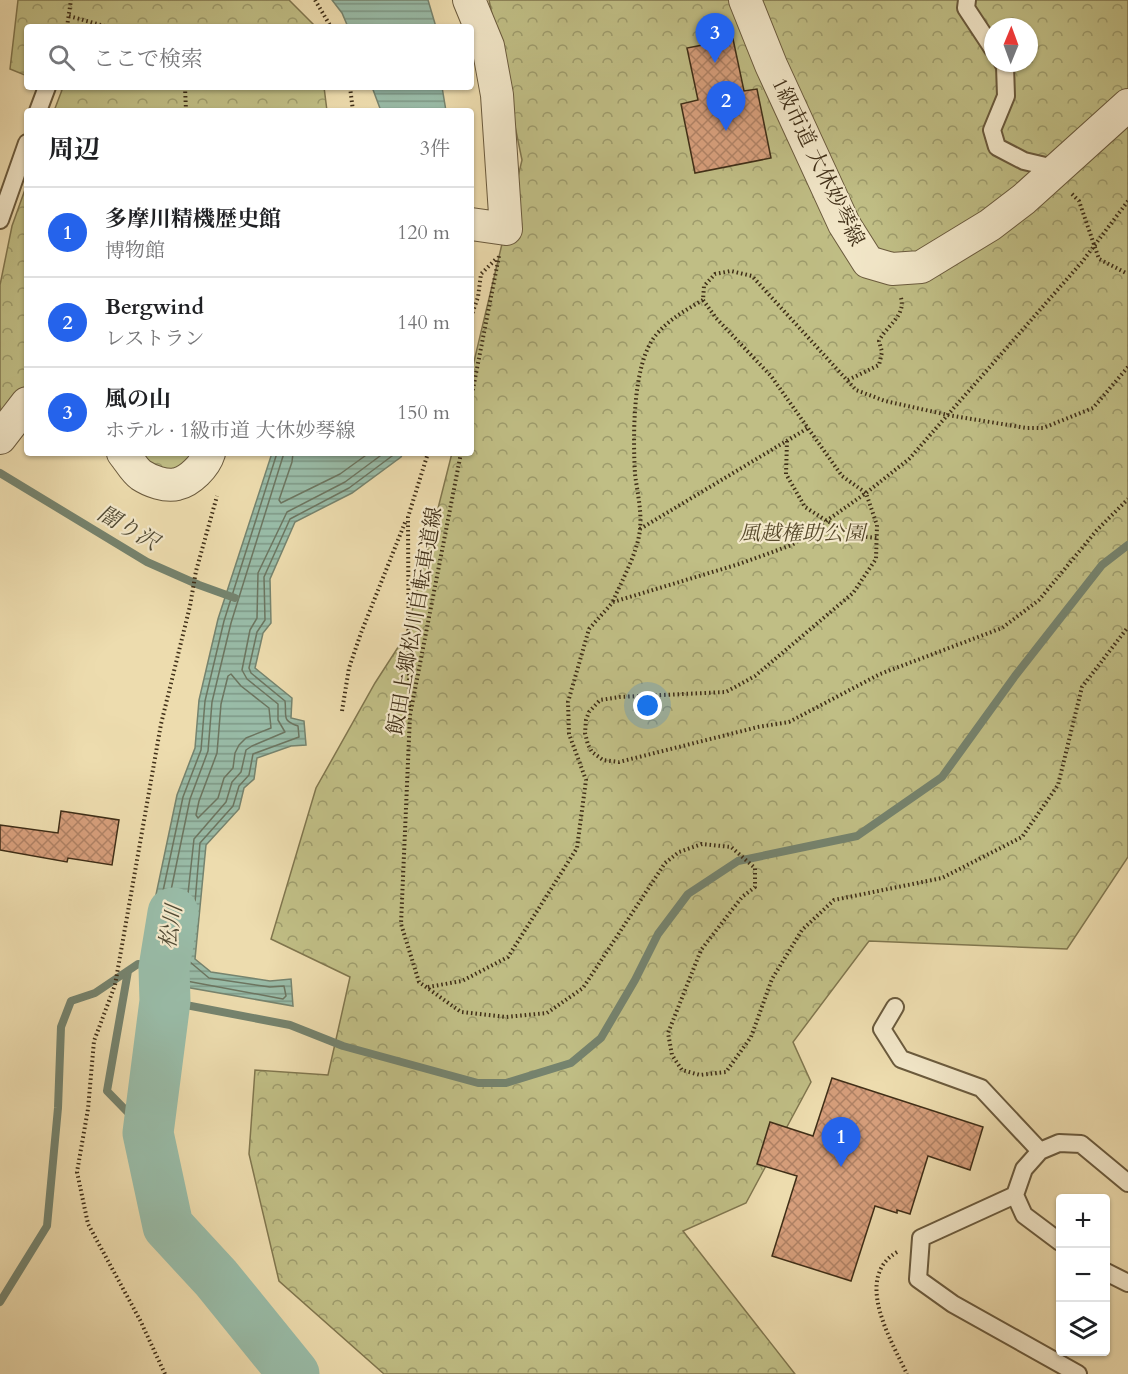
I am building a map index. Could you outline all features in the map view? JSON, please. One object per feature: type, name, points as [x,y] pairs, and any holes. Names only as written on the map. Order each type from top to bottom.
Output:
[{"type":"street","points":[[469,0],[488,46],[497,95],[506,229],[475,225]]},
{"type":"street","name":"1級市道 大休妙琴線","points":[[745,0],[771,66],[844,224],[868,262],[892,269],[921,267],[990,225],[1055,171],[1128,105]]},
{"type":"street","points":[[1,434],[24,407]]},
{"type":"street","points":[[125,456],[140,474],[158,483],[176,485],[194,475],[209,456]]},
{"type":"lane","points":[[967,0],[966,8],[984,35]]},
{"type":"lane","points":[[1005,72],[1006,96],[992,130],[998,147],[1024,161],[1055,171]]},
{"type":"lane","points":[[39,108],[46,90]]},
{"type":"lane","points":[[0,220],[24,152]]},
{"type":"lane","points":[[895,1007],[882,1029],[901,1059],[981,1088],[1040,1151]]},
{"type":"lane","points":[[1056,1239],[1024,1215],[1015,1195],[1024,1169],[1040,1151],[1059,1143],[1081,1144],[1128,1183]]},
{"type":"lane","points":[[1015,1195],[921,1238],[918,1279],[953,1304],[1078,1374]]},
{"type":"lane","points":[[1110,1274],[1128,1282]]},
{"type":"path","points":[[68,24],[71,0]]},
{"type":"path","points":[[315,0],[329,24]]},
{"type":"path","points":[[69,16],[97,24]]},
{"type":"path","points":[[184,90],[186,108]]},
{"type":"path","points":[[350,90],[353,108]]},
{"type":"path","points":[[1055,171],[1080,201],[1099,259],[1126,273]]},
{"type":"path","points":[[612,602],[739,564],[792,545],[866,493],[909,459],[1095,245],[1128,201]]},
{"type":"path","points":[[474,384],[501,250]]},
{"type":"path","points":[[474,308],[481,274],[499,256]]},
{"type":"path","points":[[848,380],[879,365],[882,352],[879,341],[884,331],[897,319],[903,303],[892,269]]},
{"type":"path","points":[[1128,367],[1093,408],[1044,428],[1026,428],[948,415],[885,401],[856,390],[752,276],[731,271],[715,274],[704,286],[704,300],[716,318],[771,376],[842,476],[866,493],[877,525],[876,559],[853,593],[755,676],[726,692],[600,700],[589,712],[586,720],[585,734],[588,745],[592,752],[603,760],[619,762],[789,722],[880,674],[1002,628],[1039,600],[1097,530],[1128,499]]},
{"type":"path","points":[[427,987],[462,981],[508,957],[577,849],[586,780],[569,734],[568,702],[589,629],[612,602],[631,561],[640,529],[633,416],[642,366],[654,337],[674,317],[704,300]]},
{"type":"path","points":[[640,529],[808,428]]},
{"type":"path","points":[[788,440],[786,474],[805,507],[827,522],[858,536],[878,538]]},
{"type":"path","points":[[342,711],[349,668],[408,517],[427,456]]},
{"type":"path","name":"飯田上郷松川自転車道線","points":[[459,456],[410,715],[401,924],[419,982],[461,1012],[507,1017],[547,1013],[583,988],[665,863],[679,852],[702,844],[731,847],[755,868],[754,886],[742,897],[701,950],[678,1002],[668,1033],[672,1055],[682,1070],[700,1075],[726,1072],[751,1038],[772,979],[802,930],[834,900],[942,878],[1022,837],[1058,785],[1082,687],[1128,627]]},
{"type":"path","points":[[165,1374],[140,1320],[88,1224],[77,1172],[88,1109],[94,1041],[115,985],[161,724],[190,606],[196,571],[218,494]]},
{"type":"path","points":[[408,517],[410,715]]},
{"type":"path","points":[[907,1374],[885,1326],[875,1292],[877,1276],[891,1256],[921,1238]]},
{"type":"green space","points":[[18,0],[289,0],[313,24],[24,24],[24,75],[10,69]]},
{"type":"green space","name":"風越権助公園","points":[[489,0],[1128,0],[1128,857],[1067,949],[869,941],[793,1042],[811,1082],[746,1203],[683,1231],[795,1374],[384,1374],[279,1281],[249,1154],[255,1070],[328,1075],[350,977],[271,939],[316,788],[375,683],[406,635],[451,456],[474,456],[474,361],[522,160]]},
{"type":"green space","points":[[62,90],[324,90],[327,108],[55,108]]},
{"type":"green space","points":[[24,192],[24,407],[3,433],[0,404],[0,285],[12,226]]},
{"type":"green space","points":[[128,456],[206,456],[176,485]]},
{"type":"water","points":[[332,0],[428,0],[435,24],[347,24]]},
{"type":"water","points":[[373,90],[442,90],[446,108],[380,108]]},
{"type":"water","points":[[271,456],[402,456],[352,493],[295,522],[270,579],[271,623],[263,633],[255,668],[292,698],[291,718],[304,721],[306,745],[291,746],[257,758],[254,779],[244,788],[239,809],[206,845],[195,959],[211,972],[270,981],[291,979],[293,1006],[151,981],[150,923],[177,795],[195,748],[199,700],[218,619]]},
{"type":"building","points":[[733,39],[744,91],[757,89],[771,158],[695,173],[681,104],[698,100],[687,48]]},
{"type":"building","points":[[61,811],[119,820],[112,865],[68,858],[67,862],[0,850],[0,825],[58,833]]},
{"type":"building","points":[[832,1078],[983,1127],[970,1170],[928,1156],[910,1214],[897,1210],[897,1213],[875,1206],[851,1281],[772,1256],[797,1176],[757,1164],[770,1122],[813,1136]]},
{"type":"waterway","name":"闇り沢","points":[[0,473],[147,562],[235,598]]},
{"type":"waterway","points":[[165,1001],[290,1025],[343,1046],[478,1083],[506,1083],[571,1063],[601,1038],[635,980],[658,934],[688,894],[738,861],[857,836],[942,777],[1015,676],[1102,565],[1128,545]]},
{"type":"waterway","name":"松川","points":[[173,913],[164,968],[165,1001],[148,1133],[168,1226],[216,1278],[294,1374]]},
{"type":"waterway","points":[[0,1302],[47,1226],[58,1108],[61,1027],[71,1001],[95,993],[138,964],[161,968]]},
{"type":"waterway","points":[[128,971],[107,1091],[148,1133]]},
{"type":"place","name":"風の山","points":[[715,63]]},
{"type":"place","name":"Bergwind","points":[[726,131]]},
{"type":"place","name":"多摩川精機歴史館","points":[[841,1167]]}]
